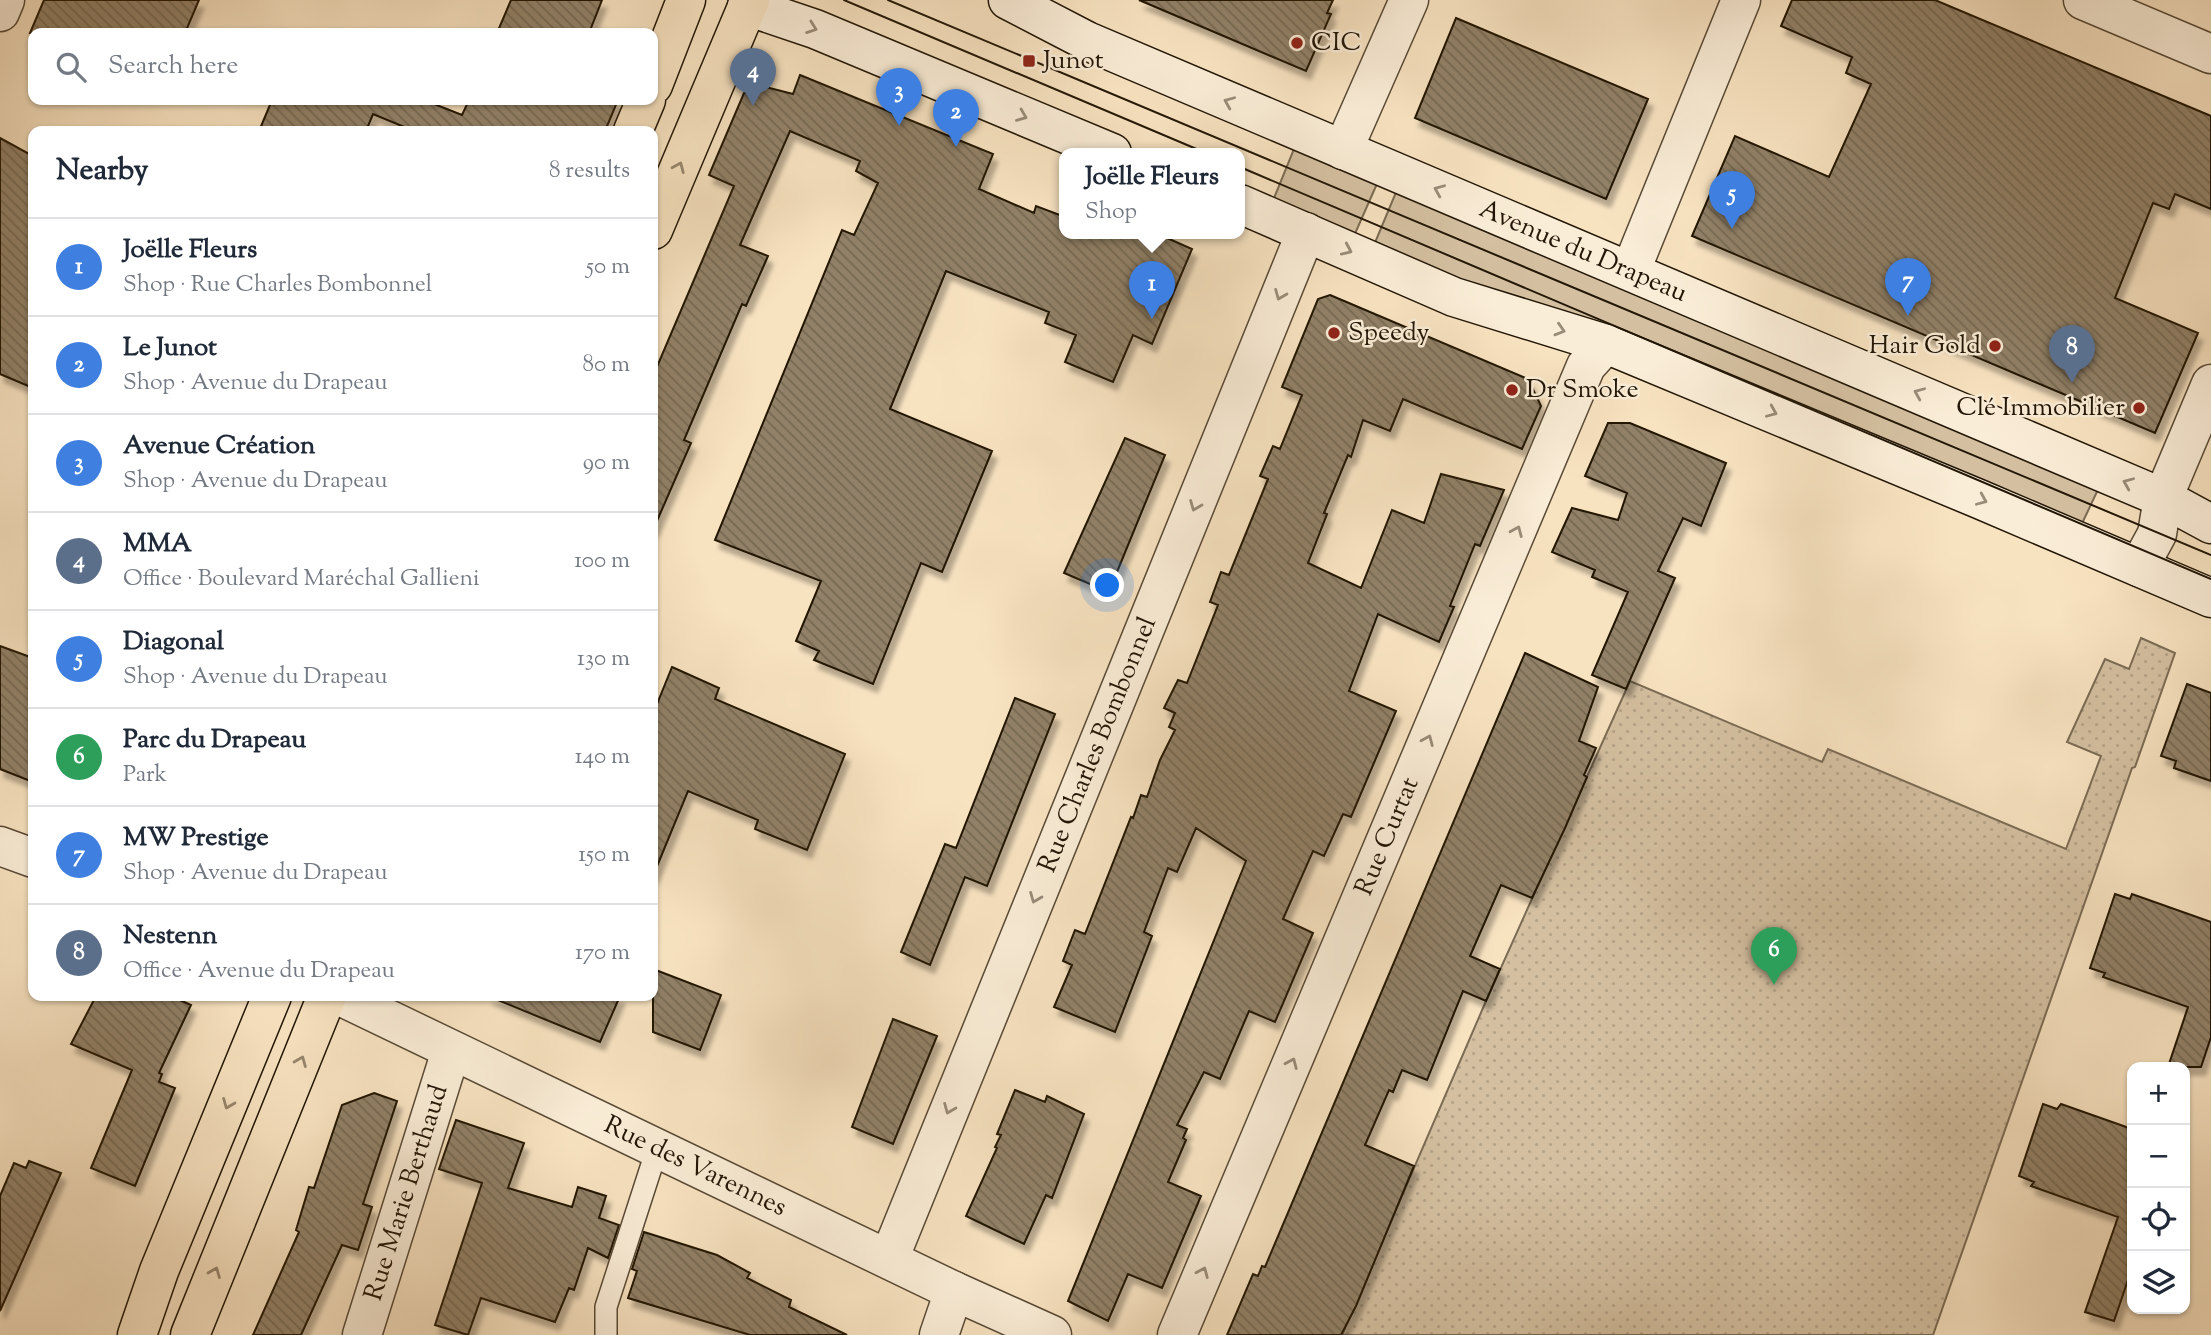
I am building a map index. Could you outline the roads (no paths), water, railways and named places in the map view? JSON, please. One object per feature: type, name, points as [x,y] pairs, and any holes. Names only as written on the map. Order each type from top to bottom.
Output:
[{"type":"main road","points":[[658,72],[687,0]]},
{"type":"main road","points":[[658,217],[742,2]]},
{"type":"main road","points":[[636,126],[644,105]]},
{"type":"main road","points":[[136,1335],[159,1271],[270,1001]]},
{"type":"main road","points":[[190,1335],[325,1001]]},
{"type":"street","points":[[0,12],[5,0]]},
{"type":"street","name":"Avenue du Drapeau","points":[[1008,0],[1087,41],[2163,498],[2211,524]]},
{"type":"street","points":[[1343,150],[1409,0]]},
{"type":"street","points":[[1631,270],[1741,0]]},
{"type":"street","points":[[2083,0],[2211,54]]},
{"type":"street","points":[[742,2],[816,29],[1100,148]]},
{"type":"street","points":[[1245,206],[1454,297],[1606,344],[2211,598]]},
{"type":"street","name":"Rue Charles Bombonnel","points":[[889,1259],[1306,232]]},
{"type":"street","name":"Rue Curtat","points":[[1177,1335],[1586,366],[1606,344]]},
{"type":"street","points":[[2139,566],[2157,534],[2163,498],[2211,384]]},
{"type":"street","points":[[0,846],[28,856]]},
{"type":"street","name":"Rue des Varennes","points":[[350,1001],[954,1291],[1052,1335]]},
{"type":"street","name":"Rue Marie Berthaud","points":[[362,1335],[451,1051]]},
{"type":"street","points":[[939,1335],[954,1291]]},
{"type":"lane","points":[[606,1335],[606,1307],[657,1149]]},
{"type":"tram line","points":[[844,0],[1194,148]]},
{"type":"tram line","points":[[888,0],[1241,148]]},
{"type":"tram line","points":[[1245,150],[2211,555]]},
{"type":"tram line","points":[[1245,169],[2211,579]]},
{"type":"place","name":"CIC","points":[[1297,43]]},
{"type":"place","name":"Junot","points":[[1029,61]]},
{"type":"place","name":"MMA","points":[[753,106]]},
{"type":"place","name":"Avenue Création","points":[[899,126]]},
{"type":"place","name":"Le Junot","points":[[956,147]]},
{"type":"place","name":"Diagonal","points":[[1732,229]]},
{"type":"place","name":"MW Prestige","points":[[1908,316]]},
{"type":"place","name":"Joëlle Fleurs","points":[[1152,319]]},
{"type":"place","name":"Speedy","points":[[1334,333]]},
{"type":"place","name":"Hair Gold","points":[[1995,346]]},
{"type":"place","name":"Nestenn","points":[[2072,383]]},
{"type":"place","name":"Dr Smoke","points":[[1512,390]]},
{"type":"place","name":"Clé Immobilier","points":[[2139,408]]},
{"type":"place","name":"Parc du Drapeau","points":[[1774,985]]}]
